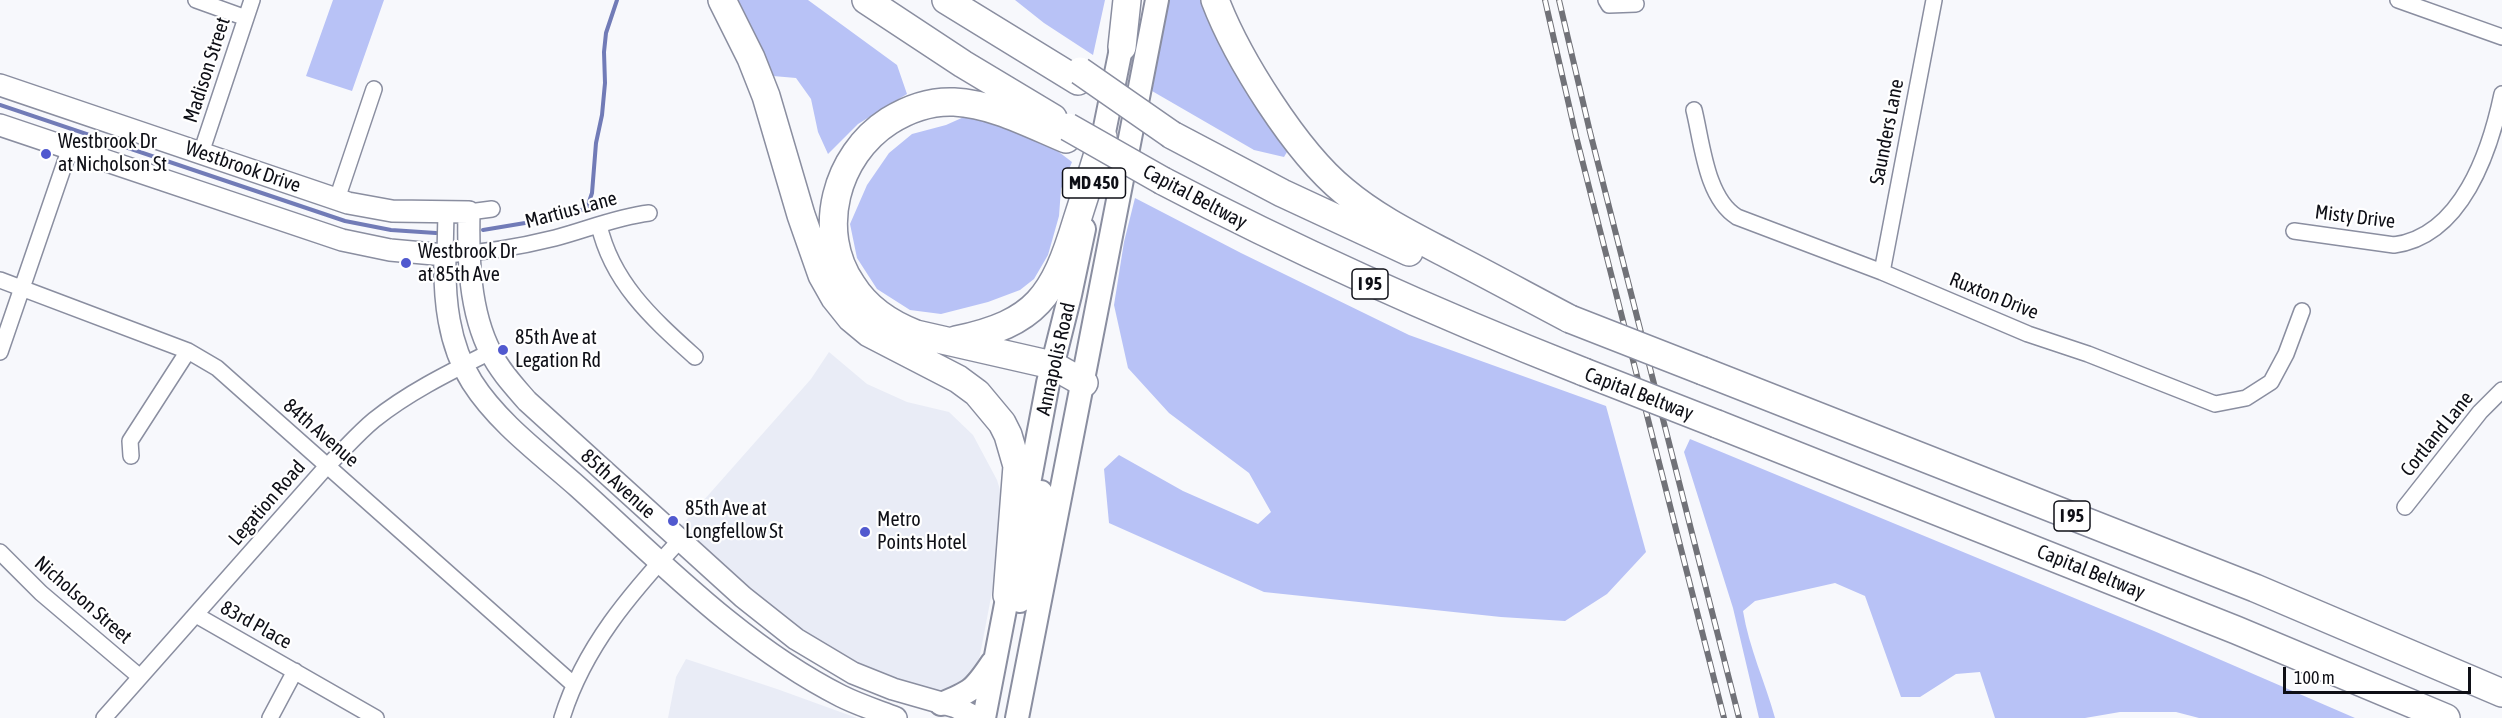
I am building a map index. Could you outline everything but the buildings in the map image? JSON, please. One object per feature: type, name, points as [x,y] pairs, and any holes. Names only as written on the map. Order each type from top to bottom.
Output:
[{"type":"highway","points":[[722,0],[751,58],[766,96],[801,215],[822,275],[836,298],[851,318],[869,333],[888,345],[909,353],[958,379],[976,393],[1002,423],[1008,435],[1017,466],[1007,595]]},
{"type":"highway","name":"Capital Beltway","points":[[866,0],[1067,133],[1267,235],[1368,283],[1476,330],[2236,630],[2445,718]]},
{"type":"highway","name":"I 95","points":[[946,0],[1079,76],[1172,135],[1281,193],[1487,287],[2255,588],[2502,691]]},
{"type":"highway","points":[[977,0],[1079,76]]},
{"type":"highway","points":[[1122,47],[1129,0]]},
{"type":"highway","points":[[1215,0],[1224,24],[1239,52],[1280,118],[1301,146],[1342,190],[1391,224],[1570,319]]},
{"type":"highway","points":[[1067,133],[983,106],[953,102],[926,105],[901,113],[879,127],[862,144],[847,165],[838,185],[833,210],[834,233],[840,259],[850,284],[879,316],[916,334],[1084,384]]},
{"type":"highway","points":[[949,342],[997,330],[1031,309],[1048,292],[1060,272],[1103,137]]},
{"type":"highway","points":[[909,353],[1050,374]]},
{"type":"highway","points":[[2236,630],[2422,718]]},
{"type":"main road","name":"Annapolis Road","points":[[1017,718],[1084,384],[1157,0]]},
{"type":"main road","name":"Annapolis Road","points":[[984,718],[1050,374],[1070,295],[1122,47]]},
{"type":"main road","points":[[998,718],[1049,438],[1041,421]]},
{"type":"main road","points":[[941,704],[968,693],[980,681],[996,656]]},
{"type":"street","points":[[196,0],[246,18]]},
{"type":"street","name":"Madison Street","points":[[201,153],[252,0]]},
{"type":"street","points":[[1606,0],[1609,5],[1636,4]]},
{"type":"street","name":"Saunders Lane","points":[[1882,272],[1934,0]]},
{"type":"street","points":[[2398,0],[2502,37]]},
{"type":"street","name":"Westbrook Drive","points":[[0,85],[369,208],[446,213],[492,209]]},
{"type":"street","points":[[337,199],[374,89]]},
{"type":"street","name":"Misty Drive","points":[[2294,231],[2394,245],[2405,244],[2435,227],[2454,208],[2472,184],[2488,151],[2502,94]]},
{"type":"street","name":"Ruxton Drive","points":[[1694,110],[1710,180],[1719,198],[1732,214],[1882,272],[2028,333],[2215,404],[2246,398],[2271,382],[2286,354],[2302,311]]},
{"type":"street","name":"Westbrook Drive","points":[[0,125],[342,240],[390,250],[445,255],[468,254]]},
{"type":"street","points":[[0,352],[70,148]]},
{"type":"street","name":"85th Avenue","points":[[469,212],[468,254],[478,314],[490,352],[500,369],[527,401],[680,540],[796,639],[846,669],[893,690],[956,707],[977,718]]},
{"type":"street","name":"85th Avenue","points":[[446,213],[444,285],[449,320],[463,366],[481,395],[502,419],[724,617],[784,662],[843,697],[894,717]]},
{"type":"street","name":"Martius Lane","points":[[468,254],[555,238],[649,213]]},
{"type":"street","points":[[599,225],[608,256],[622,283],[652,318],[695,357]]},
{"type":"street","name":"84th Avenue","points":[[0,280],[188,351],[217,368],[573,684]]},
{"type":"street","points":[[131,456],[130,441],[188,351]]},
{"type":"street","name":"Legation Road","points":[[104,718],[327,466],[361,431],[391,408],[490,352]]},
{"type":"street","name":"Cortland Lane","points":[[2405,507],[2480,412],[2502,390]]},
{"type":"street","points":[[562,718],[573,684],[614,615],[642,580],[680,540]]},
{"type":"street","name":"Nicholson Street","points":[[0,552],[41,592],[141,677]]},
{"type":"street","name":"83rd Place","points":[[196,615],[376,718]]},
{"type":"street","points":[[846,669],[869,687],[894,701],[896,706],[894,717]]},
{"type":"street","name":"83rd Place","points":[[270,718],[295,671]]},
{"type":"shaded area","points":[[333,0],[384,0],[352,91],[306,76]]},
{"type":"shaded area","points":[[734,0],[808,0],[897,65],[907,94],[858,124],[828,154],[818,132],[811,99],[796,78],[773,76]]},
{"type":"shaded area","points":[[1015,0],[1105,0],[1093,55],[1044,23]]},
{"type":"shaded area","points":[[1169,0],[1205,0],[1290,147],[1284,157],[1254,150],[1152,91]]},
{"type":"shaded area","points":[[975,112],[1047,143],[1072,162],[1061,189],[1059,216],[1048,255],[1034,279],[1020,290],[988,302],[941,314],[910,310],[877,289],[857,258],[850,224],[867,185],[889,153],[912,134],[946,125]]},
{"type":"shaded area","points":[[1135,198],[1409,335],[1606,406],[1646,552],[1607,594],[1565,621],[1501,617],[1264,592],[1109,523],[1104,469],[1119,455],[1183,491],[1258,524],[1271,512],[1249,473],[1169,413],[1128,368],[1114,305],[1124,242]]},
{"type":"shaded area","points":[[829,352],[867,384],[907,402],[949,412],[973,435],[997,480],[1007,513],[980,655],[972,684],[950,698],[896,683],[802,634],[769,611],[680,527],[811,379]]},
{"type":"shaded area","points":[[1690,439],[2154,631],[2355,718],[2199,718],[2176,712],[2120,712],[2085,718],[1995,718],[1980,672],[1956,674],[1920,697],[1901,697],[1865,596],[1835,583],[1755,601],[1743,611],[1749,638],[1775,718],[1759,718],[1733,608],[1684,452]]},
{"type":"shaded area","points":[[686,659],[857,718],[668,718],[676,677]]},
{"type":"waterway","points":[[587,208],[592,193],[596,143],[602,115],[606,33],[617,0]]},
{"type":"waterway","points":[[0,105],[345,221],[391,230],[436,233]]},
{"type":"waterway","points":[[483,230],[555,218],[607,202]]},
{"type":"railway","points":[[1545,0],[1576,136],[1724,718]]},
{"type":"railway","points":[[1559,0],[1590,132],[1739,718]]},
{"type":"place","name":"Westbrook Dr at Nicholson St","points":[[46,154]]},
{"type":"place","name":"Westbrook Dr at 85th Ave","points":[[406,263]]},
{"type":"place","name":"85th Ave at Legation Rd","points":[[503,350]]},
{"type":"place","name":"85th Ave at Longfellow St","points":[[673,521]]},
{"type":"place","name":"Metro Points Hotel","points":[[865,532]]}]
